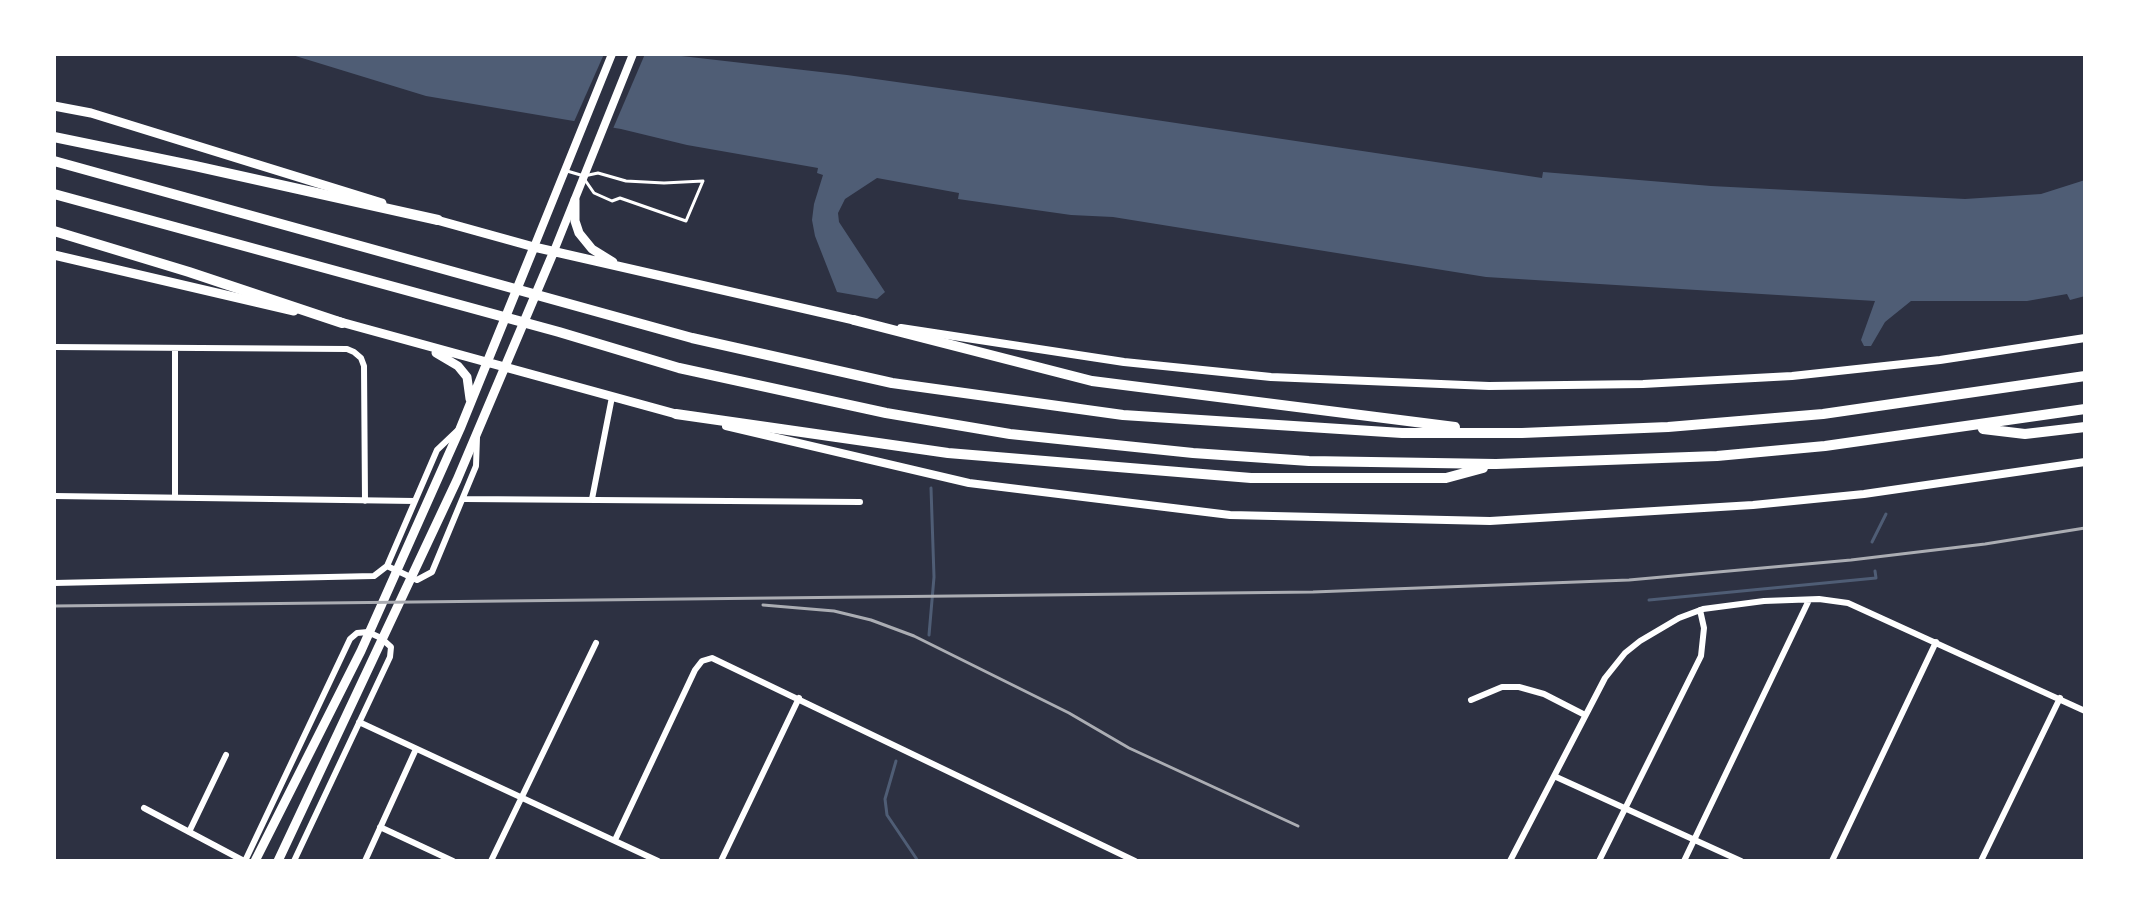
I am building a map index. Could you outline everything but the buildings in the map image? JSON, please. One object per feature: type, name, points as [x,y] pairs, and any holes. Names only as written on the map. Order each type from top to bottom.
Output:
[{"type":"highway","points":[[54,137],[438,220]]},
{"type":"highway","points":[[54,161],[692,338],[892,382],[1100,412],[1313,429],[1503,433],[1668,427],[1823,414],[2085,376]]},
{"type":"highway","points":[[54,194],[559,332],[679,368],[886,413],[1010,434],[1193,453],[1309,461],[1496,464],[1717,456],[1826,446],[2085,409]]},
{"type":"highway","points":[[54,231],[189,272],[342,323]]},
{"type":"highway","points":[[854,320],[1092,381],[1503,433]]},
{"type":"highway","points":[[676,414],[948,453],[1251,478],[1446,478],[1496,464]]},
{"type":"highway","points":[[1971,427],[2025,434],[2085,427]]},
{"type":"main road","points":[[255,861],[361,651],[460,429],[612,54]]},
{"type":"main road","points":[[278,861],[477,435],[633,54]]},
{"type":"main road","points":[[54,106],[90,113],[438,220],[534,247],[854,320],[1124,362],[1271,377],[1489,386],[1643,384],[1792,376],[1940,360],[2085,338]]},
{"type":"main road","points":[[574,200],[575,221],[579,233],[592,249],[620,266]]},
{"type":"main road","points":[[54,255],[342,323],[676,414],[969,483],[1230,515],[1490,521],[1685,509],[1864,494],[2085,462]]},
{"type":"main road","points":[[427,347],[458,366],[467,377],[470,404]]},
{"type":"street","points":[[54,347],[347,350],[361,358],[364,366],[365,501]]},
{"type":"street","points":[[175,348],[175,496]]},
{"type":"street","points":[[592,499],[612,397]]},
{"type":"street","points":[[54,583],[374,576],[389,567],[437,450],[460,429]]},
{"type":"street","points":[[389,567],[417,580],[425,578],[434,568],[465,499],[476,466],[477,435]]},
{"type":"street","points":[[54,496],[415,501]]},
{"type":"street","points":[[465,499],[860,502]]},
{"type":"street","points":[[1684,861],[1809,600]]},
{"type":"street","points":[[1510,861],[1605,678],[1625,653],[1679,618],[1700,610],[1764,602],[1809,600],[1848,603],[2085,711]]},
{"type":"street","points":[[1599,861],[1701,656],[1704,628],[1700,610]]},
{"type":"street","points":[[144,808],[245,861],[350,639],[359,633],[368,632],[381,638],[391,647],[390,657],[294,861]]},
{"type":"street","points":[[1832,861],[1936,642]]},
{"type":"street","points":[[491,861],[596,643]]},
{"type":"street","points":[[615,840],[695,670],[706,659],[722,661],[1135,861]]},
{"type":"street","points":[[1471,700],[1502,687],[1519,687],[1544,694],[1585,715]]},
{"type":"street","points":[[721,861],[799,698]]},
{"type":"street","points":[[1981,861],[2060,698]]},
{"type":"street","points":[[359,722],[657,861]]},
{"type":"street","points":[[364,861],[416,749]]},
{"type":"street","points":[[189,832],[226,755]]},
{"type":"street","points":[[1554,776],[1741,861]]},
{"type":"street","points":[[380,827],[453,861]]},
{"type":"lane","points":[[565,171],[584,176],[598,173],[626,181],[664,183],[703,181],[686,221],[620,198],[612,201],[589,190],[584,176]]},
{"type":"water","points":[[289,54],[664,54],[847,75],[1003,97],[1542,178],[1543,172],[1711,186],[1965,199],[2041,194],[2085,180],[2085,296],[2070,300],[2067,294],[2027,301],[1911,301],[1885,322],[1871,346],[1864,346],[1861,340],[1875,301],[1486,277],[1113,217],[1071,215],[958,199],[959,193],[877,178],[845,199],[838,213],[839,222],[885,292],[877,299],[837,292],[815,236],[812,220],[814,204],[823,175],[817,173],[818,168],[687,145],[621,129],[426,96]]},
{"type":"pier","points":[[604,54],[645,54],[612,131],[573,124]]},
{"type":"waterway","points":[[929,635],[934,577],[931,488]]},
{"type":"waterway","points":[[1872,542],[1886,514]]},
{"type":"waterway","points":[[1649,600],[1876,578],[1875,571]]},
{"type":"waterway","points":[[896,761],[885,799],[887,815],[918,861]]},
{"type":"railway","points":[[54,606],[1313,592],[1629,580],[1851,560],[1985,544],[2085,528]]},
{"type":"railway","points":[[763,605],[834,611],[871,620],[914,636],[1069,713],[1129,748],[1298,826]]}]
